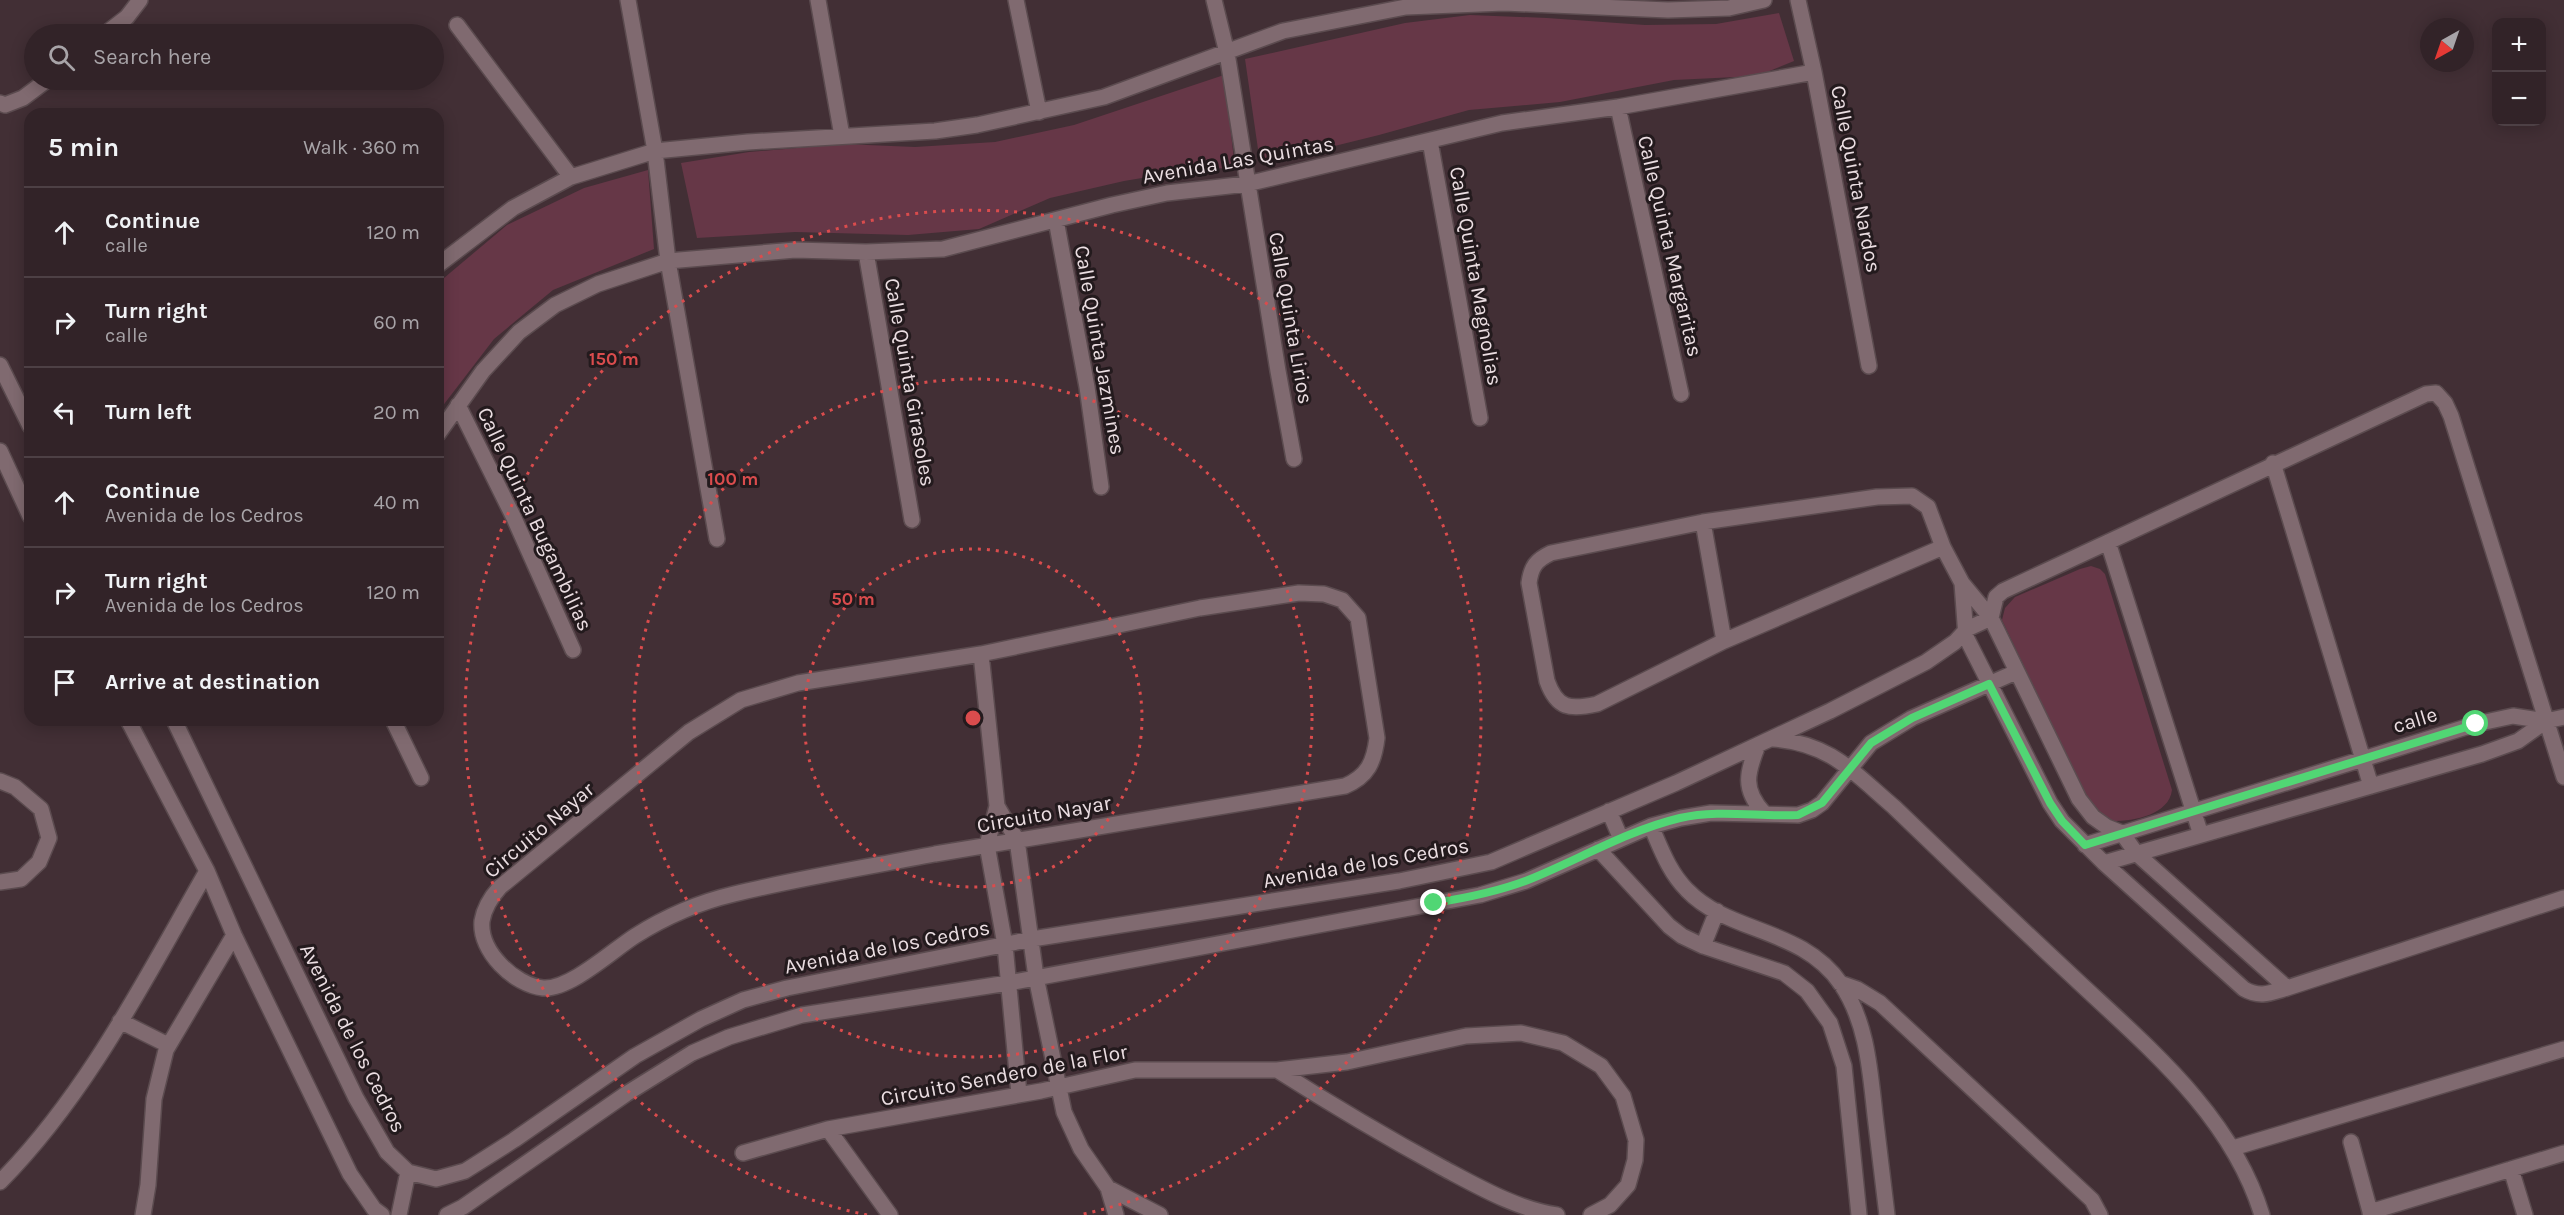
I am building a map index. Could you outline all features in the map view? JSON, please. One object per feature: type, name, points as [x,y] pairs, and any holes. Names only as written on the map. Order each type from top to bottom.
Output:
[{"type":"street","points":[[118,24],[127,17],[140,0]]},
{"type":"street","points":[[628,0],[656,151],[668,261],[717,540]]},
{"type":"street","points":[[818,0],[842,136]]},
{"type":"street","points":[[1016,0],[1039,112]]},
{"type":"street","name":"Calle Quinta Lirios","points":[[1214,0],[1227,53],[1294,459]]},
{"type":"street","points":[[444,260],[513,208],[571,177],[656,151],[935,131],[1039,112],[1104,97],[1283,32],[1405,4],[1601,3],[1668,10],[1729,8],[1764,0]]},
{"type":"street","name":"Calle Quinta Nardos","points":[[1798,0],[1814,72],[1869,366]]},
{"type":"street","points":[[457,25],[571,177]]},
{"type":"street","name":"Avenida Las Quintas","points":[[444,425],[483,371],[519,332],[555,304],[598,284],[668,261],[795,250],[866,252],[942,249],[1167,192],[1247,184],[1502,123],[1618,107],[1814,72]]},
{"type":"street","points":[[0,103],[5,105],[23,98],[34,90]]},
{"type":"street","name":"Calle Quinta Margaritas","points":[[1618,107],[1682,394]]},
{"type":"street","name":"Calle Quinta Magnolias","points":[[1430,141],[1480,418]]},
{"type":"street","name":"Calle Quinta Jazmines","points":[[1056,220],[1087,387],[1101,488]]},
{"type":"street","name":"Calle Quinta Girasoles","points":[[866,252],[912,520]]},
{"type":"street","points":[[0,365],[24,414]]},
{"type":"street","points":[[1991,618],[1996,597],[2003,591],[2417,397],[2436,393],[2445,403],[2451,416],[2564,777]]},
{"type":"street","name":"Calle Quinta Bugambilias","points":[[458,405],[514,518],[573,650]]},
{"type":"street","points":[[0,451],[24,503]]},
{"type":"street","points":[[2273,463],[2371,786]]},
{"type":"street","points":[[1943,547],[1724,642],[1597,704],[1576,709],[1561,703],[1552,694],[1547,681],[1529,583],[1530,568],[1541,558],[1551,553],[1703,522],[1877,497],[1912,496],[1928,507],[1943,547],[1962,583],[1991,618],[2079,799],[2093,818],[2122,833],[2136,853],[2287,988]]},
{"type":"street","points":[[1703,522],[1724,642]]},
{"type":"street","points":[[2108,542],[2200,835]]},
{"type":"street","points":[[1962,583],[1964,633],[2050,803],[2062,821],[2104,863],[2228,974],[2255,995],[2264,996],[2564,898]]},
{"type":"street","name":"Circuito Nayar","points":[[1299,593],[1324,594],[1342,600],[1358,618],[1377,738],[1374,757],[1368,771],[1358,781],[1345,786],[1017,840],[732,895],[686,910],[636,935],[572,980],[544,988],[522,981],[504,969],[488,948],[482,922],[490,899],[518,871],[690,732],[741,700],[798,683],[981,654],[1200,608],[1299,593]]},
{"type":"street","name":"Avenida de los Cedros","points":[[177,726],[356,1098],[387,1152],[408,1172],[436,1179],[465,1171],[635,1056],[701,1019],[743,1000],[787,988],[1032,939],[1448,872],[1491,862],[1764,742],[1926,662],[1955,642],[1967,629],[1991,618]]},
{"type":"street","points":[[981,654],[997,806],[987,845],[1005,945],[1019,1094]]},
{"type":"street","points":[[447,1215],[463,1207],[626,1094],[692,1053],[729,1037],[802,1015],[1008,983],[1480,895],[1526,881],[1651,826],[1681,818],[1711,813],[1798,815],[1822,803],[1871,743],[1912,718],[2016,672]]},
{"type":"street","name":"calle","points":[[2085,845],[2493,719],[2513,716],[2546,721]]},
{"type":"street","points":[[2104,863],[2518,741],[2546,721],[2564,717]]},
{"type":"street","points":[[131,726],[207,871],[234,935],[350,1174],[374,1209],[382,1215]]},
{"type":"street","points":[[396,726],[421,778]]},
{"type":"street","points":[[1764,813],[1755,803],[1749,790],[1748,776],[1764,742],[1798,741],[1813,746],[1849,769],[1894,807],[2152,1052],[2196,1097],[2234,1148],[2262,1215]]},
{"type":"street","points":[[0,781],[15,787],[41,809],[49,838],[39,862],[21,879],[0,882]]},
{"type":"street","points":[[997,806],[1017,840],[1036,977],[1064,1112],[1081,1149],[1108,1188],[1116,1215]]},
{"type":"street","points":[[1609,811],[1621,839]]},
{"type":"street","points":[[1651,826],[1671,870],[1688,891],[1717,911],[1798,945],[1828,969],[1840,982],[1854,1007],[1868,1055],[1887,1215]]},
{"type":"street","points":[[1598,849],[1669,926],[1682,936],[1704,946],[1784,973],[1807,991],[1830,1023],[1844,1066],[1859,1215]]},
{"type":"street","points":[[0,1182],[32,1149],[74,1094],[120,1021],[207,871]]},
{"type":"street","points":[[1704,946],[1717,911]]},
{"type":"street","points":[[144,1215],[154,1099],[168,1045],[234,935]]},
{"type":"street","points":[[1840,982],[1857,988],[1880,1003],[2092,1200],[2100,1215]]},
{"type":"street","points":[[120,1021],[168,1045]]},
{"type":"street","name":"Circuito Sendero de la Flor","points":[[743,1153],[828,1129],[1135,1070],[1277,1070],[1347,1062],[1466,1036],[1521,1033],[1563,1043],[1601,1066],[1623,1096],[1636,1140],[1635,1160],[1628,1185],[1610,1205],[1590,1215]]},
{"type":"street","points":[[2234,1148],[2564,1049]]},
{"type":"street","points":[[1277,1070],[1352,1117],[1490,1193],[1545,1213],[1557,1215]]},
{"type":"street","points":[[828,1129],[890,1215]]},
{"type":"street","points":[[2351,1142],[2371,1213],[2564,1153]]},
{"type":"street","points":[[2511,1169],[2525,1215]]},
{"type":"street","points":[[399,1215],[408,1172]]},
{"type":"street","points":[[1108,1188],[1160,1215]]},
{"type":"shaded area","points":[[1779,13],[1794,61],[1757,76],[1674,80],[1560,102],[1469,110],[1379,135],[1260,163],[1245,59],[1405,23],[1470,15],[1645,25],[1716,24]]},
{"type":"shaded area","points":[[1224,75],[1235,168],[1196,169],[1124,181],[1050,198],[979,229],[908,235],[795,232],[697,238],[681,163],[749,152],[843,144],[915,147],[995,142],[1074,125]]},
{"type":"shaded area","points":[[648,170],[654,249],[553,290],[494,339],[444,404],[444,278],[507,225],[584,188]]},
{"type":"shaded area","points":[[2091,566],[2100,569],[2105,574],[2172,790],[2164,806],[2147,816],[2127,820],[2108,821],[2090,805],[2002,620],[2005,608],[2015,597]]},
{"type":"route","points":[[1434,903],[1480,895],[1526,881],[1651,826],[1681,818],[1711,813],[1798,815],[1812,810],[1822,803],[1871,743],[1912,718],[1989,684],[2027,754],[2050,803],[2062,821],[2085,845],[2476,724]]}]
